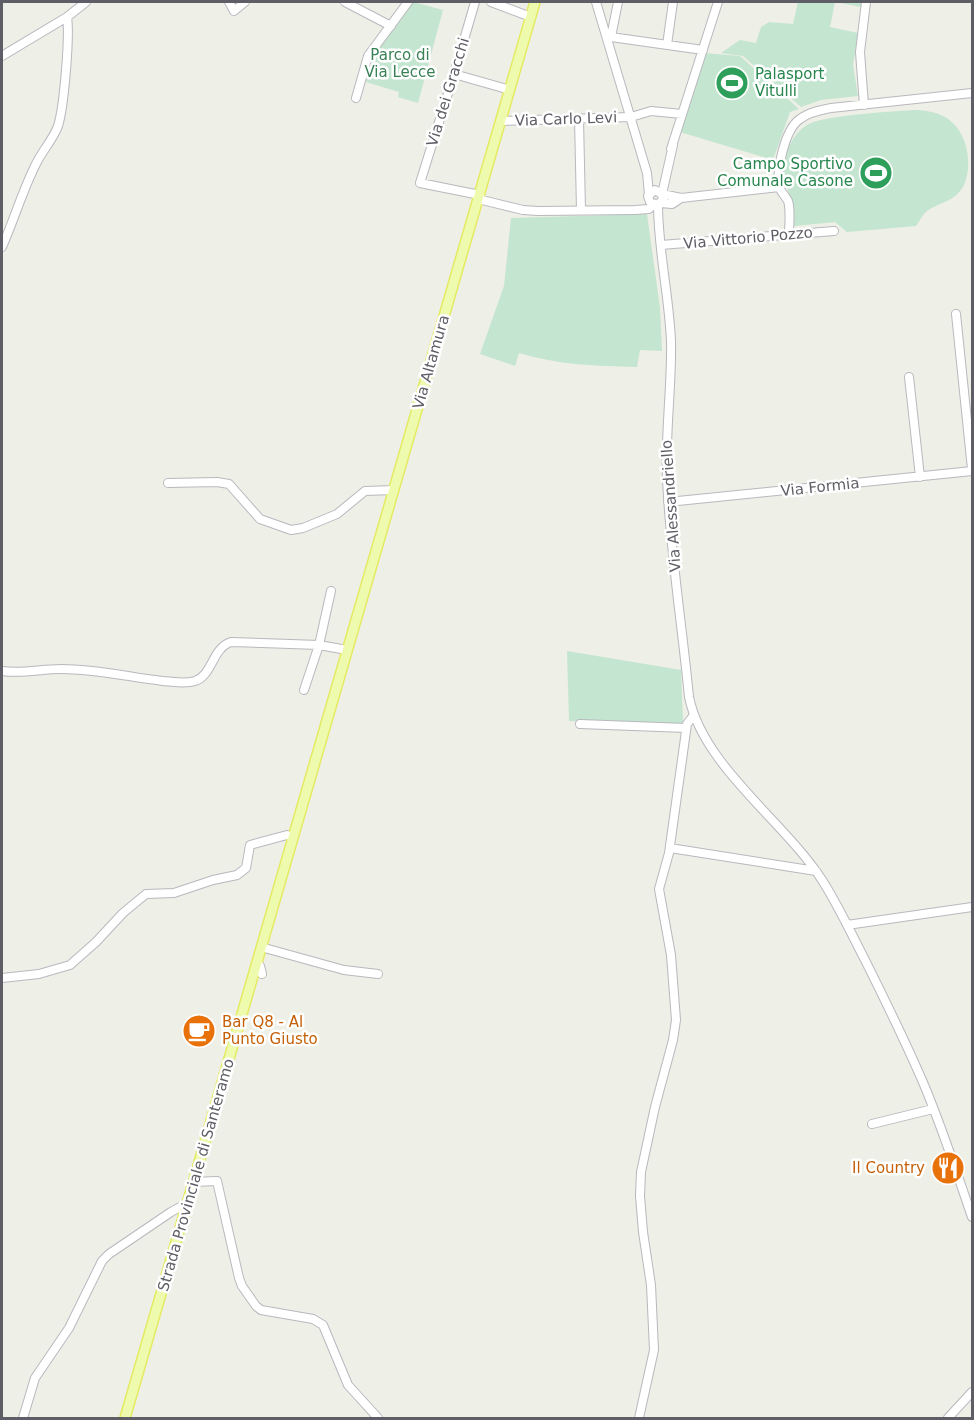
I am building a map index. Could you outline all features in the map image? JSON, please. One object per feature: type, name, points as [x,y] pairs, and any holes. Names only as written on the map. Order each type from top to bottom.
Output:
[{"type":"main road","name":"Via Altamura","points":[[326,723],[535,2]]},
{"type":"main road","name":"Strada Provinciale di Santeramo","points":[[124,1419],[193,1182],[259,970],[261,947],[326,723]]},
{"type":"street","points":[[2,56],[67,17],[86,2]]},
{"type":"street","points":[[229,2],[234,10],[245,2]]},
{"type":"street","points":[[345,2],[391,26]]},
{"type":"street","points":[[356,98],[368,56],[408,2]]},
{"type":"street","name":"Via dei Gracchi","points":[[475,2],[420,183],[479,197]]},
{"type":"street","points":[[491,2],[531,17]]},
{"type":"street","name":"Via Alessandriello","points":[[596,2],[610,38],[655,198],[654,215],[661,245],[671,343],[666,434],[668,502],[689,697],[694,715],[710,744],[729,771],[816,872],[847,925],[909,1050],[972,1216]]},
{"type":"street","points":[[618,2],[610,38],[703,50]]},
{"type":"street","points":[[667,45],[674,2]]},
{"type":"street","points":[[655,198],[718,2]]},
{"type":"street","points":[[864,105],[860,52],[866,2]]},
{"type":"street","points":[[2,247],[35,165],[57,128],[61,114],[67,17]]},
{"type":"street","points":[[454,74],[510,90]]},
{"type":"street","points":[[789,234],[789,203],[779,187],[783,151],[792,127],[799,119],[817,111],[972,93]]},
{"type":"street","name":"Via Carlo Levi","points":[[501,121],[631,117],[651,111],[682,114]]},
{"type":"street","points":[[579,119],[581,210]]},
{"type":"street","points":[[479,197],[523,210],[635,210],[655,198],[681,198],[779,187]]},
{"type":"street","name":"Via Vittorio Pozzo","points":[[661,245],[834,231]]},
{"type":"street","points":[[956,314],[972,470]]},
{"type":"street","points":[[909,377],[920,477]]},
{"type":"street","name":"Via Formia","points":[[668,502],[972,470]]},
{"type":"street","points":[[168,483],[217,482],[229,484],[260,519],[291,530],[303,528],[337,514],[365,491],[394,490]]},
{"type":"street","points":[[304,690],[319,645],[331,591]]},
{"type":"street","points":[[2,671],[26,672],[48,669],[101,671],[158,680],[191,681],[205,674],[220,648],[231,642],[319,645],[347,650]]},
{"type":"street","points":[[639,1419],[654,1350],[651,1285],[640,1196],[641,1172],[655,1107],[675,1034],[676,1020],[671,955],[660,896],[661,880],[670,848],[686,728],[694,715]]},
{"type":"street","points":[[580,724],[686,728]]},
{"type":"street","points":[[2,978],[30,976],[70,965],[96,942],[111,924],[146,894],[174,893],[237,875],[246,868],[250,845],[287,836],[293,837]]},
{"type":"street","points":[[670,848],[816,872]]},
{"type":"street","points":[[847,925],[972,907]]},
{"type":"street","points":[[261,947],[344,970],[378,974]]},
{"type":"street","points":[[872,1124],[933,1109]]},
{"type":"street","points":[[193,1182],[217,1181],[239,1278],[256,1306],[266,1311],[312,1319],[323,1325],[348,1385],[378,1419]]},
{"type":"street","points":[[23,1419],[35,1378],[69,1328],[102,1261],[171,1212],[186,1206]]},
{"type":"street","points":[[948,1419],[972,1392]]},
{"type":"green space","name":"Parco di Via Lecce","points":[[413,2],[443,10],[418,103],[398,97],[399,92],[366,82],[372,58]]},
{"type":"green space","points":[[798,2],[835,2],[830,27],[858,33],[853,65],[858,96],[821,100],[801,107],[743,56],[721,53],[740,40],[756,43],[761,27],[769,22],[793,24]]},
{"type":"green space","points":[[835,2],[862,2],[861,7]]},
{"type":"green space","name":"Palasport Vitulli","points":[[704,53],[740,56],[799,109],[790,112],[773,160],[680,132]]},
{"type":"green space","name":"Campo Sportivo Comunale Casone","points":[[928,111],[943,116],[951,121],[962,137],[968,156],[967,176],[964,185],[956,195],[927,211],[916,226],[847,232],[835,222],[794,226],[784,162],[790,144],[802,129],[807,125],[827,119],[857,114]]},
{"type":"green space","points":[[647,214],[660,308],[662,351],[640,350],[637,367],[563,362],[519,353],[515,366],[480,354],[504,286],[511,218]]},
{"type":"green space","points":[[567,651],[681,670],[683,722],[678,724],[569,721]]},
{"type":"place","name":"Palasport Vitulli","points":[[732,83]]},
{"type":"place","name":"Campo Sportivo Comunale Casone","points":[[876,173]]},
{"type":"place","name":"Bar Q8 - Al Punto Giusto","points":[[199,1031]]},
{"type":"place","name":"Il Country","points":[[948,1168]]}]
